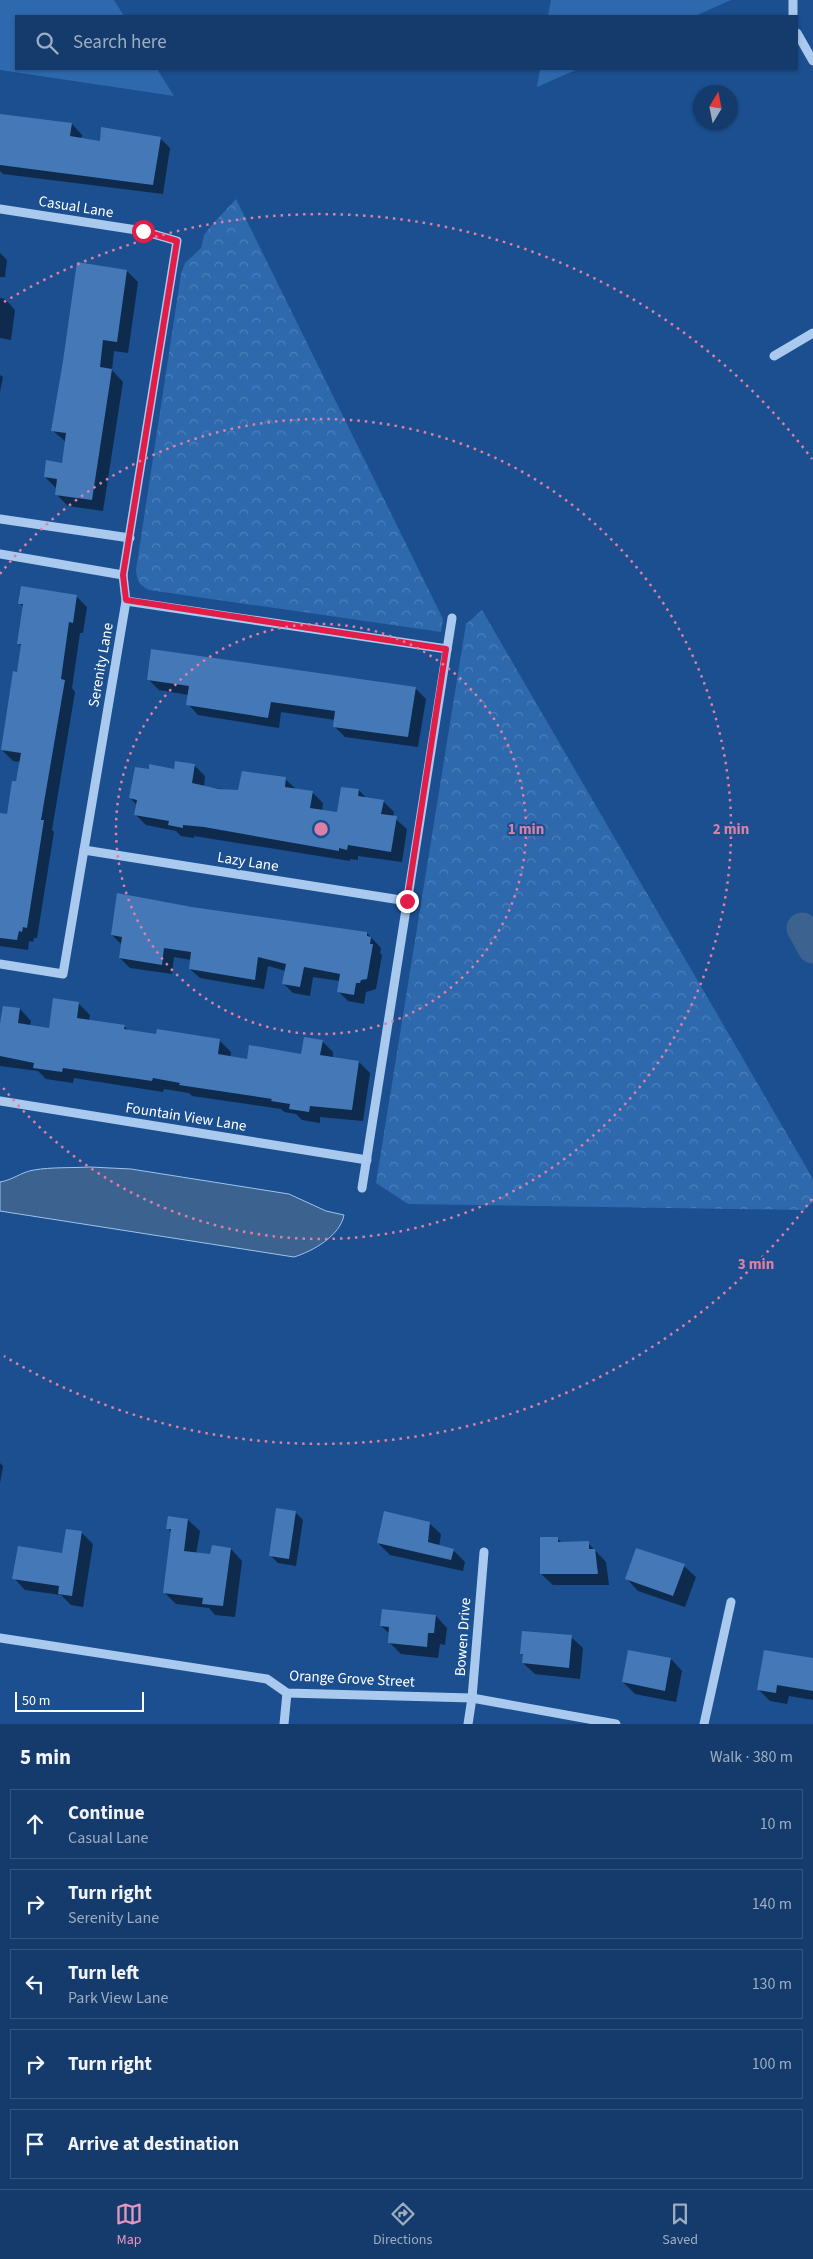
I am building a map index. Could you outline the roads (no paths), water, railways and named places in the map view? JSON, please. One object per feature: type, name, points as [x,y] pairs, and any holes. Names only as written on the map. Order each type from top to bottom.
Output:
[{"type":"street","points":[[792,1],[793,15]]},
{"type":"street","points":[[798,35],[813,62]]},
{"type":"street","name":"Casual Lane","points":[[0,209],[143,231],[177,241]]},
{"type":"street","name":"Serenity Lane","points":[[0,964],[63,974],[126,600],[123,575],[177,241]]},
{"type":"street","points":[[774,356],[813,333]]},
{"type":"street","points":[[0,518],[130,538]]},
{"type":"street","points":[[0,554],[123,575]]},
{"type":"street","points":[[126,600],[446,649]]},
{"type":"street","points":[[362,1188],[452,618]]},
{"type":"street","name":"Lazy Lane","points":[[84,850],[407,901]]},
{"type":"street","name":"Fountain View Lane","points":[[0,1101],[367,1160]]},
{"type":"street","name":"Bowen Drive","points":[[468,1724],[472,1698],[484,1552]]},
{"type":"street","points":[[704,1724],[731,1602]]},
{"type":"street","name":"Orange Grove Street","points":[[0,1638],[267,1679],[286,1692],[472,1698],[616,1724]]},
{"type":"street","points":[[284,1724],[286,1692]]},
{"type":"waterway","points":[[802,928],[813,948]]}]
